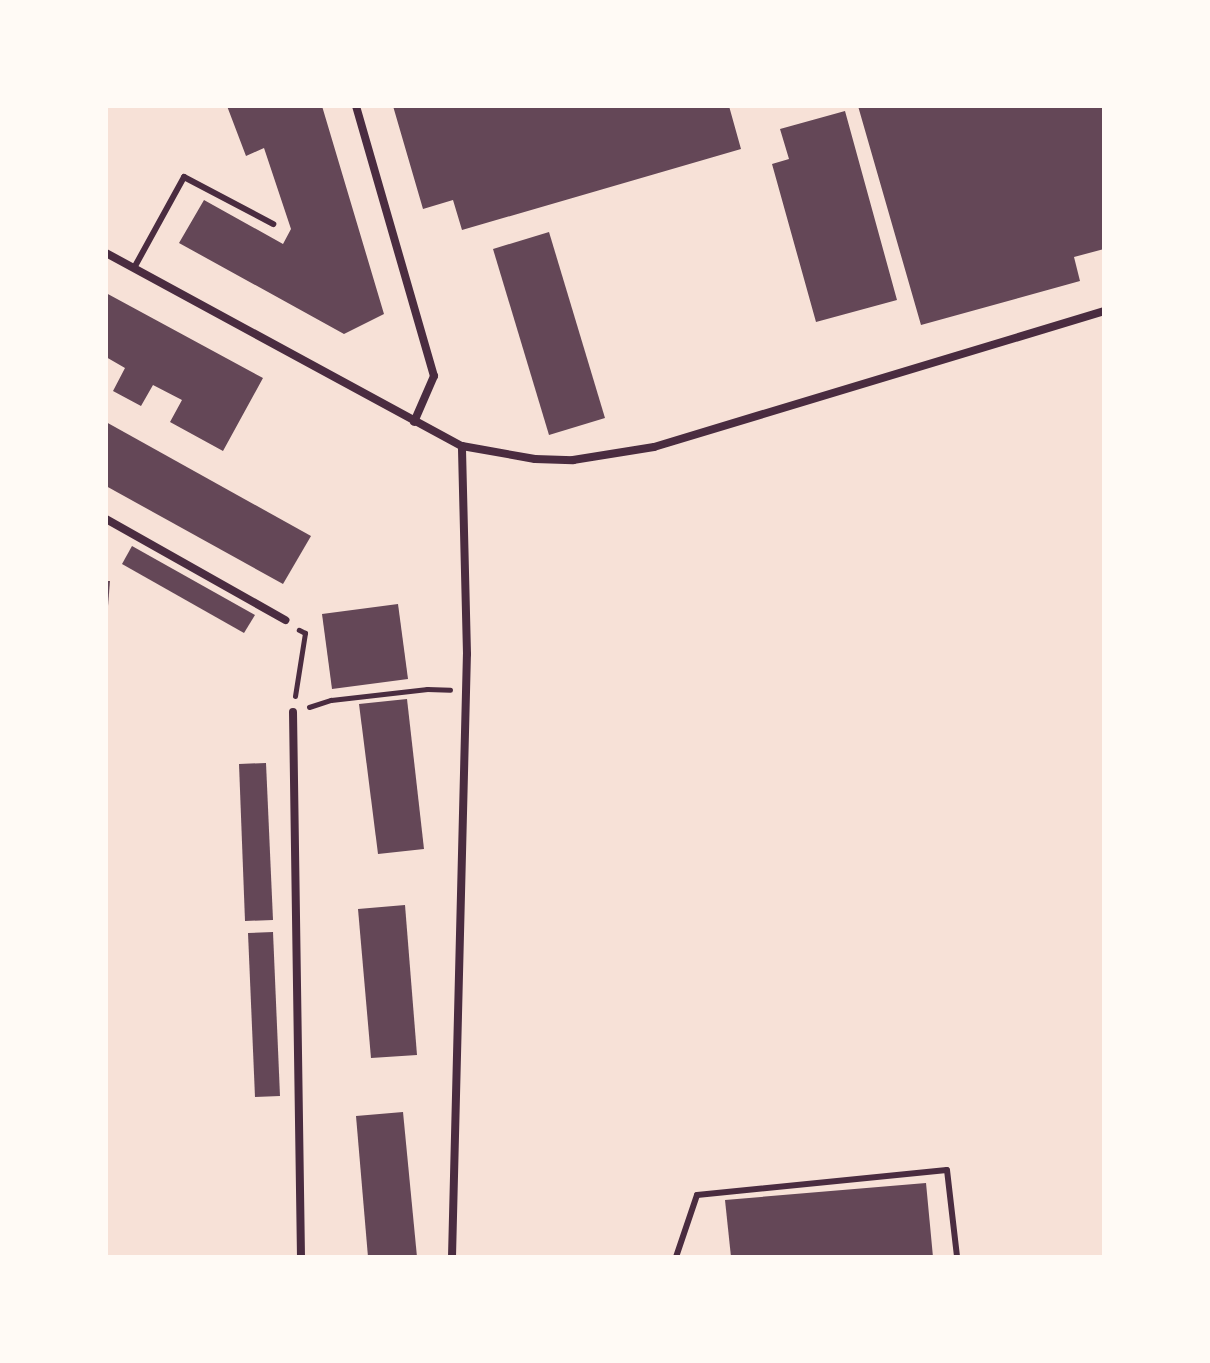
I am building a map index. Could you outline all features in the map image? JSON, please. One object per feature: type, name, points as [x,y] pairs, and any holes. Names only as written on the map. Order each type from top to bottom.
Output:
[{"type":"street","points":[[356,106],[434,376],[414,422]]},
{"type":"street","points":[[106,253],[462,446],[518,458],[573,460],[654,447],[1104,311]]},
{"type":"street","points":[[452,1257],[466,691],[462,446]]},
{"type":"street","points":[[106,519],[285,620]]},
{"type":"street","points":[[293,712],[301,1257]]},
{"type":"lane","points":[[134,268],[184,177],[273,224]]},
{"type":"lane","points":[[676,1257],[697,1195],[947,1170],[957,1257]]},
{"type":"path","points":[[285,620],[305,633],[293,712],[331,700],[427,689],[466,691]]},
{"type":"building","points":[[227,106],[322,106],[384,314],[344,334],[179,243],[204,200],[283,244],[291,229],[264,148],[246,156]]},
{"type":"building","points":[[393,106],[729,106],[741,149],[462,230],[453,200],[423,209]]},
{"type":"building","points":[[858,106],[1104,106],[1104,249],[1074,257],[1080,281],[921,325]]},
{"type":"building","points":[[845,111],[897,300],[816,322],[772,164],[789,159],[780,129]]},
{"type":"building","points":[[549,232],[605,418],[549,435],[493,249]]},
{"type":"building","points":[[106,293],[263,378],[223,451],[170,422],[182,400],[153,385],[141,406],[113,391],[125,368],[106,357]]},
{"type":"building","points":[[106,422],[311,536],[283,584],[106,486]]},
{"type":"building","points":[[132,546],[255,615],[244,633],[122,564]]},
{"type":"building","points":[[106,581],[110,581],[108,606],[106,606]]},
{"type":"building","points":[[398,604],[408,679],[332,689],[322,614]]},
{"type":"building","points":[[407,699],[424,849],[378,854],[359,704]]},
{"type":"building","points":[[266,763],[273,920],[245,921],[239,764]]},
{"type":"building","points":[[405,905],[417,1055],[371,1058],[358,909]]},
{"type":"building","points":[[273,932],[280,1096],[255,1097],[248,933]]},
{"type":"building","points":[[403,1112],[417,1257],[368,1257],[356,1116]]},
{"type":"building","points":[[926,1183],[933,1257],[731,1257],[725,1200]]}]
